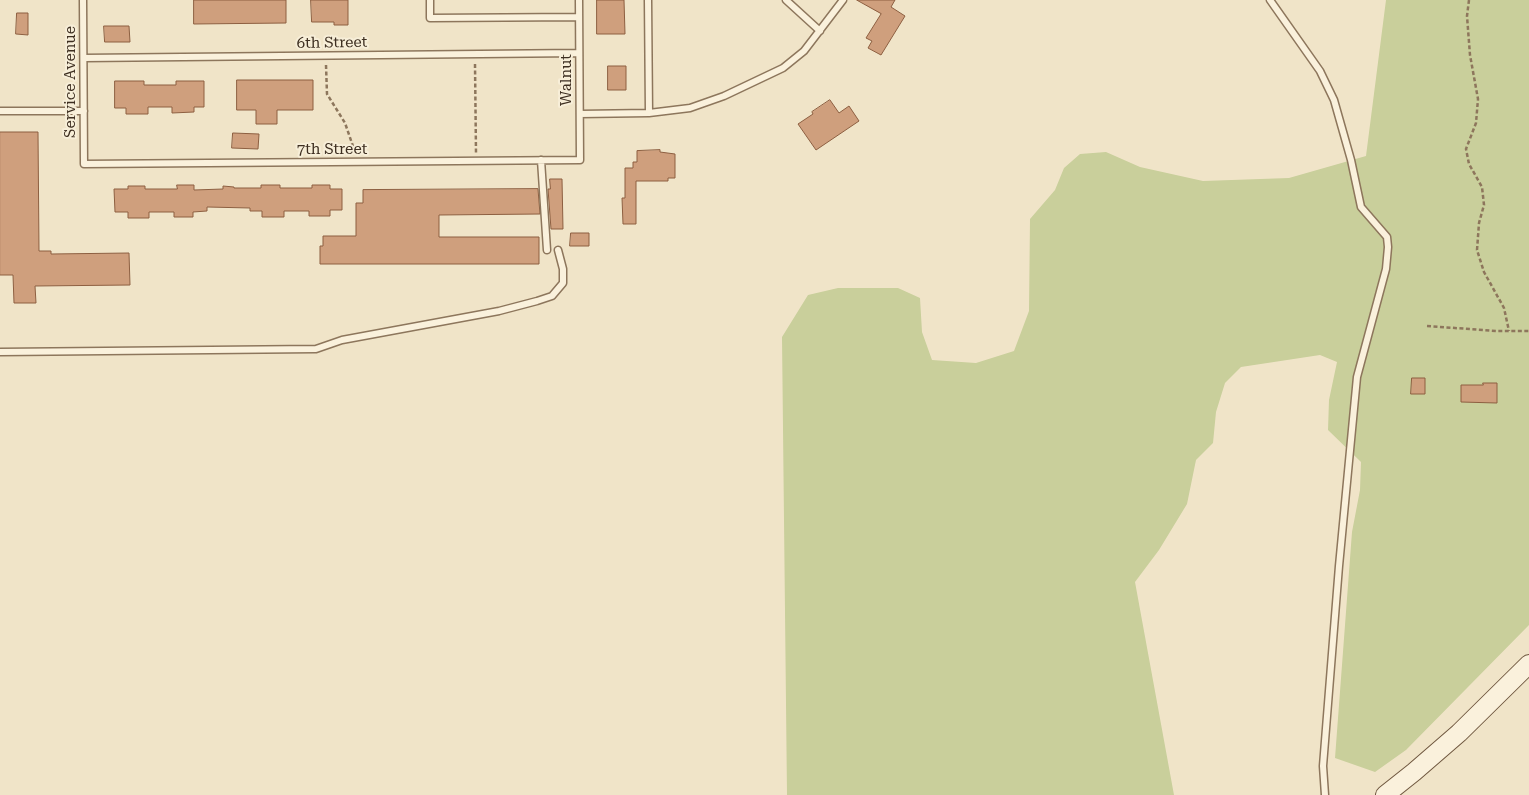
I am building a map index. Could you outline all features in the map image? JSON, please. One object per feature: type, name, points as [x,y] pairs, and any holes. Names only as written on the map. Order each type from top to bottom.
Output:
[{"type":"main road","points":[[1385,795],[1459,734],[1529,664]]},
{"type":"lane","name":"Service Avenue","points":[[83,0],[84,164]]},
{"type":"lane","points":[[430,0],[430,18],[579,17]]},
{"type":"lane","name":"Walnut","points":[[579,0],[580,160]]},
{"type":"lane","points":[[648,0],[650,113]]},
{"type":"lane","points":[[786,0],[820,31]]},
{"type":"lane","points":[[580,114],[650,113],[690,108],[724,96],[783,68],[804,51],[844,0]]},
{"type":"lane","points":[[1270,0],[1320,71],[1334,100],[1351,160],[1361,207],[1387,237],[1388,247],[1386,269],[1357,377],[1339,566],[1324,756],[1325,795]]},
{"type":"lane","name":"6th Street","points":[[84,58],[579,53]]},
{"type":"lane","points":[[0,111],[84,111]]},
{"type":"lane","points":[[541,160],[546,250]]},
{"type":"lane","name":"7th Street","points":[[84,164],[580,160]]},
{"type":"lane","points":[[0,352],[316,349],[342,340],[498,311],[552,296],[563,283],[563,269],[558,250]]},
{"type":"path","points":[[1468,0],[1467,16],[1470,55],[1478,98],[1476,124],[1466,149],[1469,164],[1482,187],[1484,205],[1479,224],[1477,250],[1484,272],[1504,308],[1508,331]]},
{"type":"path","points":[[475,54],[476,161]]},
{"type":"path","points":[[326,56],[327,94],[345,123],[356,153],[356,162]]},
{"type":"path","points":[[1427,326],[1529,331]]},
{"type":"green space","points":[[1386,0],[1529,0],[1529,625],[1406,750],[1375,772],[1335,758],[1352,532],[1360,490],[1361,462],[1328,430],[1329,400],[1337,362],[1320,355],[1241,367],[1225,383],[1216,412],[1213,443],[1196,460],[1187,504],[1159,550],[1135,582],[1174,795],[787,795],[782,337],[808,295],[838,288],[898,288],[920,298],[922,332],[932,360],[976,363],[1014,351],[1029,311],[1030,219],[1055,190],[1064,168],[1080,154],[1106,152],[1140,167],[1203,181],[1289,178],[1366,156]]},
{"type":"building","points":[[194,0],[286,0],[286,23],[194,24]]},
{"type":"building","points":[[311,0],[348,0],[348,25],[334,25],[334,22],[312,22]]},
{"type":"building","points":[[597,0],[624,0],[625,34],[597,34]]},
{"type":"building","points":[[857,0],[895,0],[891,7],[905,16],[881,55],[868,48],[872,41],[866,38],[881,14]]},
{"type":"building","points":[[17,13],[28,13],[28,35],[16,34]]},
{"type":"building","points":[[104,26],[129,26],[130,42],[105,42]]},
{"type":"building","points":[[608,66],[626,66],[626,90],[608,90]]},
{"type":"building","points":[[237,80],[313,80],[313,110],[277,110],[277,124],[256,124],[256,110],[237,110]]},
{"type":"building","points":[[115,81],[144,81],[144,85],[176,85],[176,81],[204,81],[204,107],[194,107],[194,112],[172,113],[172,107],[148,107],[148,114],[126,114],[126,108],[115,108]]},
{"type":"building","points":[[830,100],[839,113],[849,106],[859,121],[816,150],[798,124]]},
{"type":"building","points":[[0,132],[38,132],[39,251],[51,251],[51,254],[129,253],[130,285],[35,286],[36,303],[14,303],[13,275],[0,275]]},
{"type":"building","points":[[233,133],[259,134],[258,149],[232,148]]},
{"type":"building","points":[[660,150],[660,152],[675,154],[675,178],[668,178],[668,181],[636,181],[636,224],[623,224],[622,198],[625,198],[625,168],[633,168],[633,162],[637,162],[637,151]]},
{"type":"building","points":[[550,179],[562,179],[563,229],[551,229],[548,189],[550,189]]},
{"type":"building","points":[[177,185],[194,185],[194,190],[223,189],[223,186],[261,188],[261,185],[280,185],[280,188],[312,188],[312,185],[330,185],[330,189],[342,189],[342,210],[330,210],[330,216],[309,216],[309,211],[284,211],[284,217],[262,217],[262,211],[250,211],[250,208],[207,207],[207,211],[193,212],[193,217],[174,217],[174,212],[149,212],[149,218],[128,218],[128,212],[115,212],[114,189],[128,189],[128,186],[145,186],[145,189],[177,189]]},
{"type":"building","points":[[538,189],[540,214],[439,215],[439,237],[539,237],[539,264],[320,264],[320,246],[323,246],[323,236],[356,236],[356,203],[363,203],[363,190]]},
{"type":"building","points":[[571,233],[589,233],[589,246],[570,246]]},
{"type":"building","points":[[1412,378],[1425,378],[1425,394],[1411,394]]},
{"type":"building","points":[[1483,383],[1497,383],[1497,403],[1461,402],[1461,385],[1483,385]]}]
